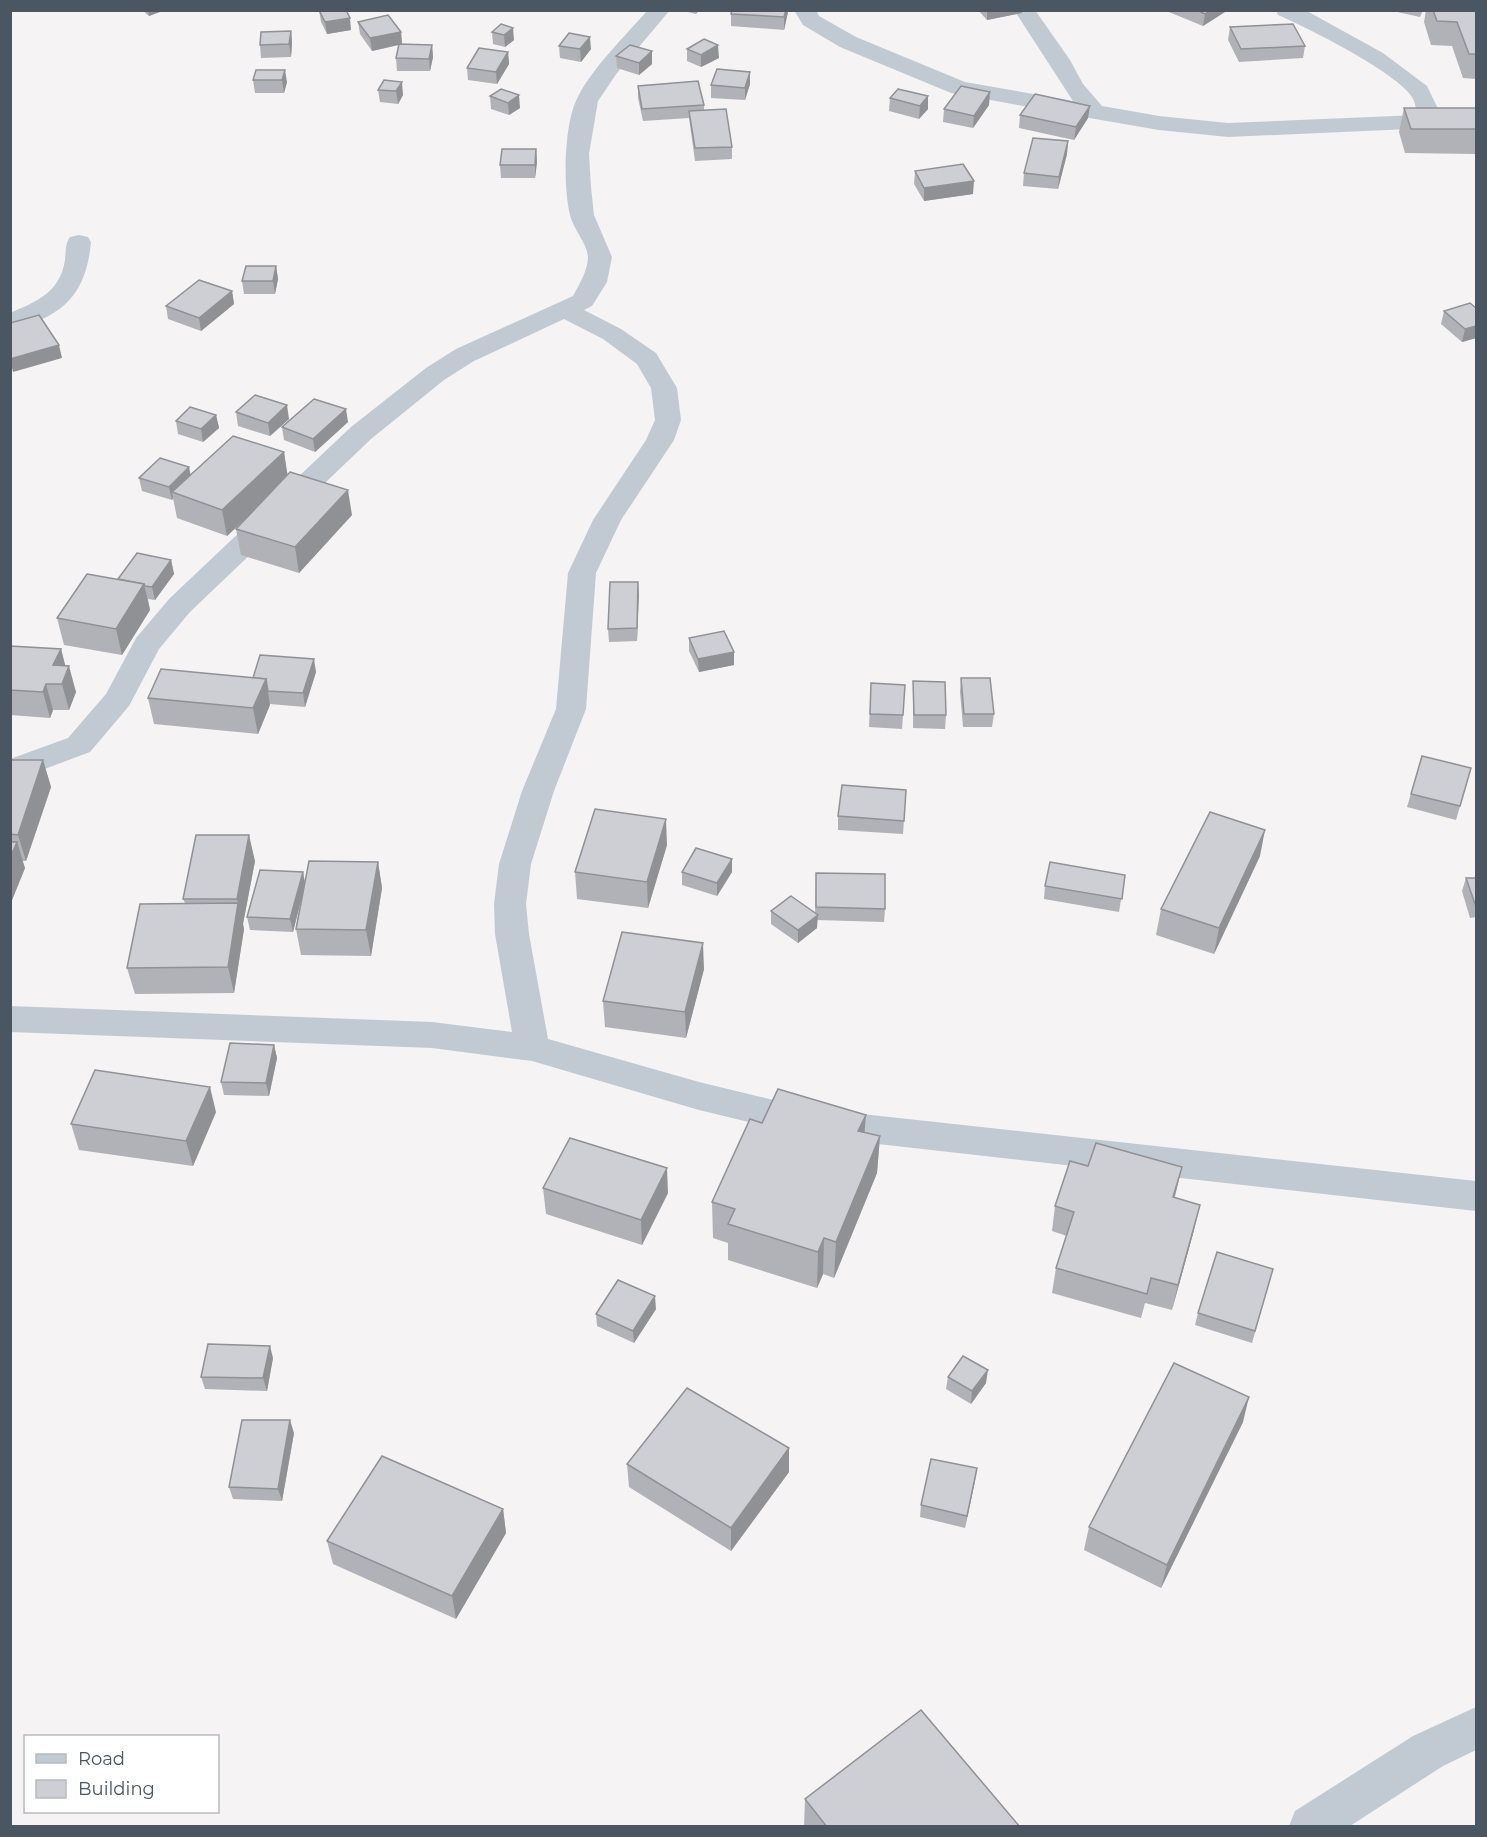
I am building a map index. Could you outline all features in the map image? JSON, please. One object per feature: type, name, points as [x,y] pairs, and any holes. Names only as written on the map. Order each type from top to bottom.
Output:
[{"type":"street","points":[[10,771],[79,744],[118,699],[146,645],[180,605],[361,433],[435,374],[465,355],[583,301],[594,282],[600,257],[582,215],[579,187],[577,154],[587,101],[609,69],[660,10]]},
{"type":"street","points":[[805,10],[811,20],[848,42],[959,88],[1159,123],[1228,130],[1432,121],[1476,124]]},
{"type":"street","points":[[1024,10],[1059,60],[1074,87],[1095,111]]},
{"type":"street","points":[[1286,10],[1340,38],[1420,92],[1432,121]]},
{"type":"street","points":[[10,322],[51,305],[70,289],[78,267],[79,242]]},
{"type":"street","points":[[532,1048],[512,934],[510,904],[515,864],[538,791],[570,709],[582,573],[607,520],[660,440],[668,420],[664,388],[647,359],[612,334],[565,310]]},
{"type":"street","points":[[10,1019],[432,1035],[532,1048],[699,1096],[807,1122],[1476,1196]]},
{"type":"street","points":[[1311,1827],[1428,1751],[1476,1728]]},
{"type":"building","points":[[319,10],[346,10],[350,18],[325,22]]},
{"type":"building","points":[[732,10],[786,10],[784,17],[731,14]]},
{"type":"building","points":[[1197,10],[1210,10],[1205,14]]},
{"type":"building","points":[[1433,10],[1476,10],[1476,54],[1469,54],[1457,22],[1437,21]]},
{"type":"building","points":[[388,15],[401,32],[370,38],[358,22]]},
{"type":"building","points":[[501,24],[513,28],[504,35],[492,32]]},
{"type":"building","points":[[1293,24],[1305,46],[1241,49],[1230,27]]},
{"type":"building","points":[[291,31],[289,44],[260,45],[261,32]]},
{"type":"building","points":[[569,33],[590,37],[580,49],[559,46]]},
{"type":"building","points":[[704,39],[718,45],[701,55],[687,49]]},
{"type":"building","points":[[399,44],[432,45],[429,59],[396,58]]},
{"type":"building","points":[[630,45],[652,51],[639,63],[616,56]]},
{"type":"building","points":[[479,48],[508,52],[496,72],[467,68]]},
{"type":"building","points":[[717,69],[750,72],[745,88],[711,85]]},
{"type":"building","points":[[256,70],[285,70],[282,80],[253,80]]},
{"type":"building","points":[[384,80],[402,82],[396,91],[378,90]]},
{"type":"building","points":[[698,81],[704,105],[642,109],[638,86]]},
{"type":"building","points":[[961,86],[990,92],[974,116],[944,109]]},
{"type":"building","points":[[501,89],[519,95],[508,103],[490,96]]},
{"type":"building","points":[[898,89],[928,96],[920,106],[890,98]]},
{"type":"building","points":[[1035,94],[1090,106],[1076,127],[1020,115]]},
{"type":"building","points":[[1404,108],[1476,108],[1476,129],[1411,129]]},
{"type":"building","points":[[726,109],[732,147],[695,148],[689,111]]},
{"type":"building","points":[[1033,138],[1068,141],[1059,177],[1024,173]]},
{"type":"building","points":[[502,149],[536,149],[535,165],[500,165]]},
{"type":"building","points":[[963,164],[974,181],[924,188],[915,171]]},
{"type":"building","points":[[246,266],[276,266],[273,281],[242,281]]},
{"type":"building","points":[[199,280],[232,291],[199,318],[166,306]]},
{"type":"building","points":[[1470,303],[1476,308],[1476,326],[1465,329],[1444,311]]},
{"type":"building","points":[[39,315],[59,345],[10,359],[10,323]]},
{"type":"building","points":[[255,395],[287,405],[268,423],[236,412]]},
{"type":"building","points":[[314,399],[346,409],[313,439],[282,427]]},
{"type":"building","points":[[190,407],[216,415],[201,429],[176,421]]},
{"type":"building","points":[[233,436],[284,452],[222,510],[172,492]]},
{"type":"building","points":[[160,458],[189,467],[169,487],[139,478]]},
{"type":"building","points":[[290,472],[348,490],[295,547],[236,529]]},
{"type":"building","points":[[137,553],[171,560],[152,587],[118,579]]},
{"type":"building","points":[[87,574],[144,584],[116,629],[57,618]]},
{"type":"building","points":[[610,582],[638,582],[637,628],[608,629]]},
{"type":"building","points":[[724,631],[734,652],[698,659],[689,638]]},
{"type":"building","points":[[10,646],[61,649],[53,665],[69,666],[62,684],[46,684],[43,692],[10,690]]},
{"type":"building","points":[[260,655],[314,659],[303,693],[268,691],[266,679],[253,678]]},
{"type":"building","points":[[161,669],[266,679],[253,708],[148,698]]},
{"type":"building","points":[[961,678],[990,678],[994,714],[964,714]]},
{"type":"building","points":[[913,681],[945,682],[946,715],[914,715]]},
{"type":"building","points":[[871,683],[905,685],[903,715],[870,714]]},
{"type":"building","points":[[1422,756],[1471,768],[1460,806],[1411,794]]},
{"type":"building","points":[[10,760],[43,760],[18,835],[10,834]]},
{"type":"building","points":[[842,785],[906,790],[904,821],[838,816]]},
{"type":"building","points":[[595,809],[666,819],[647,882],[575,872]]},
{"type":"building","points":[[1210,812],[1265,830],[1219,928],[1161,909]]},
{"type":"building","points":[[196,835],[249,835],[237,899],[183,899]]},
{"type":"building","points":[[10,842],[17,842],[10,858]]},
{"type":"building","points":[[696,848],[732,859],[717,883],[682,872]]},
{"type":"building","points":[[309,861],[378,862],[366,930],[296,929]]},
{"type":"building","points":[[1050,862],[1125,875],[1122,899],[1045,886]]},
{"type":"building","points":[[260,870],[303,872],[290,919],[247,917]]},
{"type":"building","points":[[816,873],[885,874],[885,909],[816,907]]},
{"type":"building","points":[[1466,878],[1476,878],[1476,904],[1475,904]]},
{"type":"building","points":[[791,896],[818,915],[798,930],[771,911]]},
{"type":"building","points":[[238,903],[228,967],[127,968],[140,904]]},
{"type":"building","points":[[622,932],[703,943],[685,1012],[603,1001]]},
{"type":"building","points":[[230,1043],[274,1045],[266,1083],[221,1082]]},
{"type":"building","points":[[95,1070],[210,1087],[186,1141],[71,1124]]},
{"type":"building","points":[[778,1089],[866,1115],[858,1131],[880,1136],[836,1242],[824,1238],[818,1252],[728,1224],[735,1209],[712,1202],[750,1119],[762,1123]]},
{"type":"building","points":[[570,1138],[667,1168],[641,1220],[543,1188]]},
{"type":"building","points":[[1096,1143],[1182,1167],[1173,1197],[1200,1205],[1178,1285],[1151,1278],[1147,1294],[1056,1268],[1074,1212],[1055,1206],[1070,1161],[1088,1166]]},
{"type":"building","points":[[1217,1252],[1273,1269],[1255,1331],[1198,1313]]},
{"type":"building","points":[[618,1280],[655,1296],[633,1331],[596,1314]]},
{"type":"building","points":[[208,1344],[270,1346],[263,1378],[201,1377]]},
{"type":"building","points":[[963,1356],[988,1370],[972,1391],[948,1377]]},
{"type":"building","points":[[1174,1363],[1249,1397],[1167,1565],[1089,1527]]},
{"type":"building","points":[[687,1388],[789,1448],[731,1528],[627,1464]]},
{"type":"building","points":[[242,1420],[290,1420],[278,1489],[229,1487]]},
{"type":"building","points":[[382,1456],[503,1509],[452,1596],[327,1541]]},
{"type":"building","points":[[931,1459],[977,1468],[967,1516],[921,1505]]},
{"type":"building","points":[[921,1710],[1020,1827],[827,1827],[805,1799]]}]
